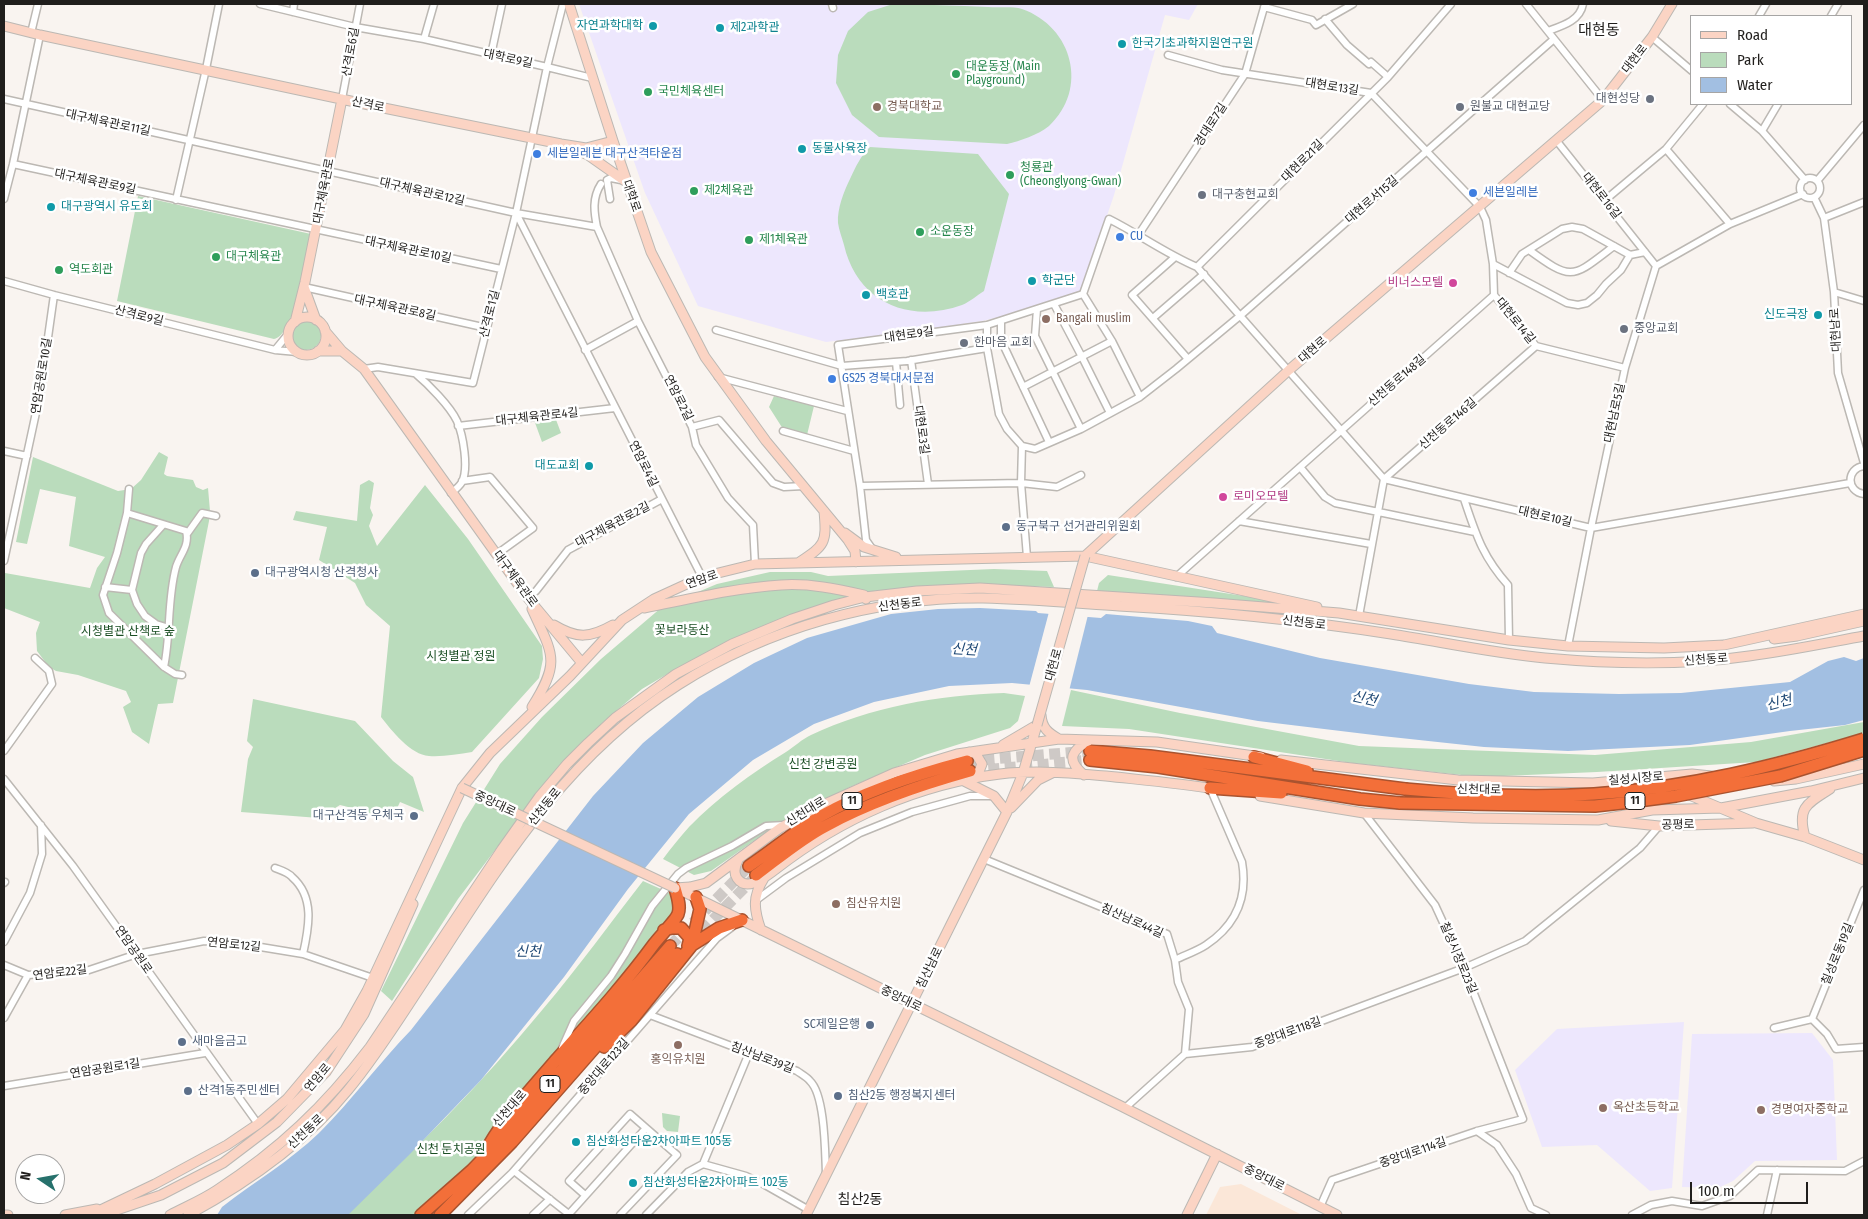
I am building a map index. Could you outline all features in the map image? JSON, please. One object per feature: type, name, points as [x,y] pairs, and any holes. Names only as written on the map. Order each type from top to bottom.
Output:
[{"type":"highway","name":"신천대로","points":[[1090,750],[1405,789],[1462,794],[1537,796],[1594,794],[1670,786],[1753,771],[1864,740]]},
{"type":"highway","name":"신천대로","points":[[1090,750],[1158,767],[1360,799],[1400,803],[1595,806],[1676,796],[1780,776],[1864,750]]},
{"type":"highway","points":[[1254,757],[1357,784]]},
{"type":"highway","name":"신천대로","points":[[757,873],[825,826],[882,799],[968,766]]},
{"type":"highway","points":[[1210,788],[1360,799]]},
{"type":"highway","points":[[480,1161],[500,1126],[643,959],[664,930],[674,921],[678,914],[679,905],[675,888]]},
{"type":"highway","points":[[682,949],[700,909],[696,897]]},
{"type":"highway","points":[[682,949],[719,928],[742,920]]},
{"type":"highway","points":[[664,930],[681,928],[687,934],[690,938],[682,949]]},
{"type":"highway","name":"신천대로","points":[[440,1215],[512,1142],[547,1102],[630,1021],[682,949]]},
{"type":"highway","name":"신천대로","points":[[422,1215],[480,1161],[682,949]]},
{"type":"main road","name":"대학로","points":[[568,4],[650,252],[693,336],[718,377],[756,428],[840,530],[855,551],[856,562]]},
{"type":"main road","name":"대현로","points":[[1023,773],[1040,726],[1040,714],[1085,556],[1289,370],[1603,100],[1652,37],[1672,4]]},
{"type":"main road","name":"산격로","points":[[4,26],[342,100],[561,144],[586,148],[612,141]]},
{"type":"main road","name":"대구체육관로","points":[[295,322],[305,285],[342,100]]},
{"type":"main road","points":[[561,144],[588,155],[625,181]]},
{"type":"main road","points":[[305,285],[316,320],[325,331],[324,342],[318,351]]},
{"type":"main road","points":[[316,320],[306,317],[295,322],[289,333],[290,344],[297,352],[308,355],[318,351],[342,352]]},
{"type":"main road","name":"대구체육관로","points":[[325,331],[342,352],[364,369],[527,597],[582,663]]},
{"type":"main road","points":[[797,563],[817,551],[825,541],[824,511]]},
{"type":"main road","points":[[840,530],[874,551],[906,560]]},
{"type":"main road","name":"연암로","points":[[107,1207],[155,1184],[219,1149],[258,1124],[287,1099],[346,1030],[373,978],[462,788],[490,753],[582,663],[622,620],[654,599],[702,577],[755,564],[1085,556],[1359,616]]},
{"type":"main road","points":[[639,609],[740,590],[782,585],[826,586],[864,594],[870,608]]},
{"type":"main road","name":"신천동로","points":[[170,1215],[215,1191],[257,1163],[302,1125],[327,1100],[370,1047],[502,849],[540,797],[567,764],[602,730],[647,694],[676,674],[732,644],[792,619],[866,597],[917,591],[980,588],[1214,603],[1359,616],[1509,640],[1568,646],[1664,648],[1724,645],[1864,614]]},
{"type":"main road","points":[[524,720],[546,685],[552,662],[548,643],[527,597]]},
{"type":"main road","name":"신천동로","points":[[188,1215],[261,1172],[308,1132],[346,1093],[381,1046],[526,829],[575,770],[607,738],[639,712],[718,662],[797,628],[870,608],[906,603],[981,598],[1158,608],[1288,620],[1388,633],[1509,654],[1592,661],[1666,663],[1745,657],[1864,636]]},
{"type":"main road","points":[[547,621],[571,633],[587,636],[598,633],[622,620]]},
{"type":"main road","points":[[1724,645],[1797,636],[1864,621]]},
{"type":"main road","points":[[968,766],[998,746],[1040,726],[1050,735],[1059,739]]},
{"type":"main road","name":"칠성시장로","points":[[998,746],[1032,744],[1059,739],[1090,750],[1157,742],[1254,757],[1405,775],[1458,780],[1587,783],[1692,774],[1765,782],[1796,779],[1864,764]]},
{"type":"main road","points":[[1084,774],[1075,767],[1072,756],[1076,748],[1090,750]]},
{"type":"main road","points":[[968,766],[1007,812],[1038,780],[1053,773]]},
{"type":"main road","points":[[675,888],[690,888],[706,883],[787,825],[828,803],[894,773],[968,766],[992,775],[1023,773],[1084,774],[1168,782],[1364,813],[1473,818],[1598,820],[1652,810],[1721,808],[1838,785],[1864,778]]},
{"type":"main road","name":"침산남로","points":[[808,1213],[1007,812],[1023,773]]},
{"type":"main road","points":[[1650,778],[1661,787],[1664,793],[1660,804],[1652,810]]},
{"type":"main road","name":"공평로","points":[[1650,778],[1758,823],[1864,860]]},
{"type":"main road","points":[[1805,838],[1801,823],[1802,816],[1809,802],[1838,785]]},
{"type":"main road","name":"중앙대로","points":[[462,788],[696,897],[1125,1108],[1337,1215]]},
{"type":"main road","name":"공평로","points":[[1598,820],[1659,826],[1758,823]]},
{"type":"main road","name":"연암로","points":[[100,1215],[161,1195],[223,1163],[277,1122],[326,1072],[364,1014],[408,918],[434,845]]},
{"type":"main road","points":[[739,859],[735,867],[735,874],[738,880],[751,884],[757,873]]},
{"type":"main road","points":[[757,873],[756,915],[762,930]]},
{"type":"main road","points":[[1186,1215],[1217,1154]]},
{"type":"main road","points":[[65,1215],[107,1207]]},
{"type":"main road","points":[[90,1215],[107,1207]]},
{"type":"street","points":[[31,32],[38,4]]},
{"type":"street","points":[[176,200],[219,4]]},
{"type":"street","name":"대학로9길","points":[[260,4],[355,27],[424,40],[592,78]]},
{"type":"street","points":[[293,12],[294,4]]},
{"type":"street","name":"산격로6길","points":[[342,100],[360,4]]},
{"type":"street","points":[[424,40],[434,4]]},
{"type":"street","points":[[490,55],[502,4]]},
{"type":"street","points":[[531,138],[563,4]]},
{"type":"street","points":[[1353,4],[1325,19],[1347,45],[1369,64],[1371,62],[1388,76]]},
{"type":"street","name":"대현로21길","points":[[1197,267],[1388,76],[1451,4]]},
{"type":"street","points":[[1526,4],[1603,100]]},
{"type":"street","points":[[1548,31],[1567,24],[1582,11],[1583,4]]},
{"type":"street","points":[[1760,15],[1766,4]]},
{"type":"street","points":[[1832,15],[1838,4]]},
{"type":"street","name":"경대로7길","points":[[1139,234],[1245,74],[1265,5],[1312,20],[1316,25],[1325,19]]},
{"type":"street","points":[[4,199],[40,35]]},
{"type":"street","points":[[1652,37],[1690,69]]},
{"type":"street","name":"대현로서15길","points":[[1022,446],[1035,449],[1081,429],[1140,397],[1241,315],[1554,39]]},
{"type":"street","name":"대현로13길","points":[[1168,55],[1222,70],[1371,93],[1480,207]]},
{"type":"street","name":"대구체육관로11길","points":[[4,99],[328,170]]},
{"type":"street","points":[[1604,201],[1666,149],[1702,105]]},
{"type":"street","points":[[1731,105],[1762,131],[1805,180]]},
{"type":"street","points":[[1762,131],[1777,105]]},
{"type":"street","points":[[1817,181],[1864,125]]},
{"type":"street","name":"산격로1길","points":[[364,369],[378,367],[473,382],[516,213],[531,138]]},
{"type":"street","name":"대현로16길","points":[[1556,140],[1656,266]]},
{"type":"street","points":[[1666,149],[1730,224]]},
{"type":"street","name":"대구체육관로9길","points":[[13,164],[316,230]]},
{"type":"street","name":"대구체육관로12길","points":[[328,170],[516,213]]},
{"type":"street","points":[[610,199],[607,180],[611,178],[625,181]]},
{"type":"street","points":[[1811,178],[1817,181],[1820,190],[1814,197],[1808,197],[1803,194],[1801,185],[1805,180],[1811,178]]},
{"type":"street","name":"연암로2길","points":[[601,184],[594,200],[594,214],[597,227],[638,321],[692,427],[696,445],[728,498],[754,525],[755,564]]},
{"type":"street","points":[[1656,266],[1730,224],[1803,194]]},
{"type":"street","name":"대현남로","points":[[1814,197],[1824,218],[1834,292],[1838,373],[1864,464]]},
{"type":"street","points":[[1824,218],[1864,202]]},
{"type":"street","name":"대현로14길","points":[[1480,207],[1486,220],[1493,264],[1494,295],[1536,346],[1625,368]]},
{"type":"street","points":[[516,213],[597,227]]},
{"type":"street","name":"연암로4길","points":[[516,213],[702,577]]},
{"type":"street","points":[[1140,397],[1112,341],[1083,294],[1109,219],[1139,234],[1174,258],[1197,267],[1384,480],[1359,616]]},
{"type":"street","points":[[1509,273],[1522,254],[1562,229],[1572,227],[1583,229],[1630,255],[1645,252]]},
{"type":"street","name":"대구체육관로10길","points":[[316,230],[501,269]]},
{"type":"street","points":[[1529,250],[1552,267],[1565,273],[1574,273],[1614,246]]},
{"type":"street","points":[[1493,264],[1567,303],[1578,305],[1586,303],[1597,295],[1621,270],[1630,255]]},
{"type":"street","points":[[1174,258],[1132,295],[1188,359]]},
{"type":"street","name":"대현남로5길","points":[[1568,646],[1625,368],[1656,266]]},
{"type":"street","points":[[1153,318],[1204,274]]},
{"type":"street","name":"산격로9길","points":[[4,281],[275,350],[297,352]]},
{"type":"street","name":"대구체육관로8길","points":[[305,285],[487,328]]},
{"type":"street","points":[[1834,292],[1864,301]]},
{"type":"street","name":"대현로9길","points":[[874,551],[866,540],[860,486],[838,345],[987,325],[1083,294]]},
{"type":"street","name":"연암공원로10길","points":[[4,561],[40,394],[54,295]]},
{"type":"street","name":"신천동로148길","points":[[1176,577],[1494,295]]},
{"type":"street","points":[[1054,304],[1110,413]]},
{"type":"street","points":[[1038,309],[1035,336],[1081,429]]},
{"type":"street","points":[[585,350],[638,321]]},
{"type":"street","points":[[1001,321],[1001,340],[1049,442]]},
{"type":"street","points":[[987,325],[988,348],[998,414],[1006,429],[1022,446],[1021,483],[1026,557]]},
{"type":"street","points":[[716,330],[842,366]]},
{"type":"street","points":[[275,350],[289,333]]},
{"type":"street","points":[[1023,387],[1112,341]]},
{"type":"street","name":"신천동로146길","points":[[1384,480],[1536,346]]},
{"type":"street","points":[[911,360],[988,348]]},
{"type":"street","name":"대현로9길","points":[[842,366],[911,360]]},
{"type":"street","name":"대현로3길","points":[[911,360],[928,484]]},
{"type":"street","name":"대현로9길","points":[[896,362],[900,405]]},
{"type":"street","points":[[416,373],[442,400],[457,420],[465,450],[465,473],[462,481],[451,493]]},
{"type":"street","points":[[718,377],[847,411]]},
{"type":"street","name":"대구체육관로4길","points":[[458,426],[615,408]]},
{"type":"street","points":[[692,427],[719,420],[773,483],[784,487],[804,486]]},
{"type":"street","points":[[783,431],[854,450]]},
{"type":"street","points":[[4,451],[27,456]]},
{"type":"street","points":[[1864,464],[1852,471],[1850,483],[1856,492],[1864,494]]},
{"type":"street","points":[[1300,467],[1329,500],[1475,532]]},
{"type":"street","points":[[860,486],[1021,483],[1057,487],[1081,474]]},
{"type":"street","points":[[462,481],[490,477],[533,528],[496,554]]},
{"type":"street","name":"대현로10길","points":[[1384,480],[1591,528],[1850,483]]},
{"type":"street","points":[[129,489],[127,513],[117,553],[103,595],[109,613],[164,667],[178,675]]},
{"type":"street","name":"대구체육관로2길","points":[[527,597],[536,590],[568,550],[662,499]]},
{"type":"street","points":[[1464,499],[1484,553],[1496,572],[1508,585],[1509,640]]},
{"type":"street","points":[[127,513],[186,531],[187,534],[188,540],[176,566],[173,582],[164,667]]},
{"type":"street","points":[[187,534],[202,513],[216,516]]},
{"type":"street","points":[[1239,521],[1371,544]]},
{"type":"street","points":[[163,525],[146,544],[141,553],[132,590],[137,604],[146,616],[156,624],[169,628]]},
{"type":"street","points":[[850,536],[860,532],[864,527]]},
{"type":"street","points":[[105,587],[132,590]]},
{"type":"street","points":[[4,751],[52,684],[49,671],[35,658]]},
{"type":"street","name":"연암공원로","points":[[4,779],[41,824],[137,954],[258,1124]]},
{"type":"street","points":[[1175,960],[1205,945],[1228,927],[1242,896],[1242,862],[1210,788]]},
{"type":"street","points":[[755,900],[786,878],[860,833],[912,812],[970,796],[994,796]]},
{"type":"street","name":"칠성시장로23길","points":[[1364,813],[1435,905],[1464,968],[1523,1119]]},
{"type":"street","points":[[4,942],[30,893],[42,854],[41,824]]},
{"type":"street","points":[[559,1057],[574,1021],[611,976],[626,954],[652,906],[678,874],[766,826],[787,825]]},
{"type":"street","points":[[1464,968],[1525,942],[1640,848],[1659,826]]},
{"type":"street","name":"침산남로44길","points":[[984,859],[1167,934],[1175,960],[1178,982],[1189,1009],[1185,1054]]},
{"type":"street","points":[[275,868],[292,875],[305,892],[309,910],[308,931],[303,954]]},
{"type":"street","name":"칠성로동19길","points":[[1812,1019],[1864,890]]},
{"type":"street","name":"중앙대로123길","points":[[468,1215],[514,1171],[717,938],[742,920]]},
{"type":"street","name":"연암로12길","points":[[137,954],[204,941],[230,942],[303,954],[373,978]]},
{"type":"street","name":"연암로22길","points":[[4,1018],[28,975],[86,971],[137,954]]},
{"type":"street","points":[[4,965],[28,975]]},
{"type":"street","name":"중앙대로118길","points":[[1185,1054],[1252,1047],[1464,968]]},
{"type":"street","name":"침산남로39길","points":[[650,1015],[797,1072],[812,1082],[818,1096],[822,1116],[826,1175]]},
{"type":"street","points":[[1774,1028],[1812,1019],[1827,1034],[1836,1049],[1864,1047]]},
{"type":"street","name":"연암공원로1길","points":[[4,1086],[206,1053]]},
{"type":"street","points":[[646,1215],[688,1172],[703,1164],[749,1053]]},
{"type":"street","points":[[1125,1108],[1185,1054]]},
{"type":"street","points":[[586,1195],[569,1181],[630,1114],[677,1155],[620,1215]]},
{"type":"street","name":"중앙대로114길","points":[[1320,1207],[1332,1180],[1477,1131],[1523,1119]]},
{"type":"street","points":[[514,1171],[569,1214],[646,1128]]},
{"type":"street","points":[[1477,1131],[1497,1145],[1516,1174],[1532,1208],[1546,1215]]},
{"type":"street","points":[[1632,1215],[1651,1205],[1672,1201],[1702,1206],[1730,1196],[1758,1170],[1845,1171],[1864,1162]]},
{"type":"street","points":[[703,1164],[746,1176],[765,1185],[808,1213]]},
{"type":"street","points":[[1767,1215],[1777,1170]]},
{"type":"street","points":[[536,1214],[550,1199]]},
{"type":"shaded area","name":"경북대학교","points":[[579,4],[1198,4],[1189,20],[1165,15],[1114,195],[1081,293],[1033,309],[982,321],[826,342],[698,306],[645,193]]},
{"type":"shaded area","name":"옥산초등학교","points":[[1684,1022],[1672,1188],[1650,1191],[1597,1145],[1542,1147],[1515,1070],[1557,1029]]},
{"type":"shaded area","name":"경명여자중학교","points":[[1812,1033],[1833,1060],[1837,1160],[1755,1161],[1733,1181],[1718,1188],[1682,1187],[1692,1034]]},
{"type":"shaded area","points":[[1241,1184],[1302,1215],[1206,1215],[1220,1187]]},
{"type":"green space","points":[[893,4],[1014,8],[1022,9],[1039,18],[1053,30],[1064,44],[1070,60],[1069,95],[1061,111],[1045,129],[1029,137],[1007,144],[879,137],[852,115],[836,83],[838,55],[848,31],[868,12]]},
{"type":"green space","name":"소운동장","points":[[870,147],[978,154],[1009,194],[984,291],[962,305],[923,312],[888,304],[873,294],[860,281],[851,265],[840,231],[838,218],[841,200],[848,184],[858,162]]},
{"type":"green space","name":"대구체육관","points":[[138,196],[311,234],[299,293],[288,324],[281,334],[274,339],[117,301]]},
{"type":"green space","points":[[306,320],[316,325],[321,335],[316,345],[306,350],[296,345],[291,335],[296,325]]},
{"type":"green space","points":[[774,396],[814,406],[807,435],[783,429],[769,407]]},
{"type":"green space","points":[[555,417],[561,433],[542,442],[534,420]]},
{"type":"green space","name":"시청별관 산책로 숲","points":[[159,452],[168,457],[164,474],[193,480],[196,487],[203,490],[208,488],[210,511],[173,703],[158,704],[149,744],[132,732],[123,707],[131,702],[126,691],[78,675],[56,671],[49,667],[37,651],[36,633],[40,622],[4,608],[5,573],[90,588],[97,568],[105,557],[69,546],[76,497],[40,489],[27,544],[16,542],[33,457],[118,491],[131,489],[141,480]]},
{"type":"green space","name":"시청별관 정원","points":[[369,480],[374,483],[370,508],[373,515],[369,526],[377,546],[425,485],[468,539],[542,646],[543,659],[539,678],[472,752],[440,756],[422,755],[402,741],[381,717],[390,626],[366,605],[355,583],[319,560],[327,527],[293,520],[296,511],[357,521],[360,485]]},
{"type":"green space","name":"꽃보라동산","points":[[994,569],[1047,571],[1054,587],[986,585],[874,591],[805,611],[762,627],[679,667],[642,689],[602,723],[536,796],[458,899],[392,1001],[381,991],[463,823],[500,764],[542,717],[601,659],[662,607],[717,584],[770,572],[811,572],[828,576]]},
{"type":"green space","points":[[1108,575],[1289,603],[1291,606],[1097,591],[1099,583]]},
{"type":"green space","points":[[1071,690],[1180,713],[1359,746],[1595,755],[1751,742],[1864,722],[1864,733],[1756,762],[1480,777],[1352,763],[1129,729],[1062,726]]},
{"type":"green space","name":"신천 강변공원","points":[[1004,693],[1025,696],[1018,721],[1010,728],[925,755],[850,787],[765,833],[711,871],[694,875],[663,859],[689,827],[723,796],[760,768],[811,735],[857,717],[905,704],[955,696]]},
{"type":"green space","points":[[253,699],[355,721],[393,761],[413,777],[424,812],[400,802],[392,819],[369,815],[359,819],[352,808],[340,805],[319,818],[241,812],[248,759],[253,747],[247,741]]},
{"type":"green space","name":"신천 둔치공원","points":[[643,881],[672,894],[679,909],[466,1174],[415,1215],[342,1215],[421,1142],[496,1064],[569,978]]},
{"type":"green space","points":[[662,1113],[680,1116],[678,1132],[667,1131],[663,1127]]},
{"type":"water","name":"신천","points":[[980,608],[1036,611],[1038,613],[1101,618],[1106,614],[1188,621],[1212,626],[1217,633],[1320,658],[1469,684],[1534,692],[1681,693],[1790,682],[1828,661],[1844,657],[1856,661],[1864,658],[1864,720],[1845,725],[1690,745],[1568,751],[1484,747],[1258,721],[1087,690],[1012,683],[949,686],[874,702],[814,724],[753,760],[689,814],[628,889],[564,977],[481,1080],[348,1215],[217,1215],[222,1207],[296,1153],[319,1133],[411,1030],[593,796],[643,743],[698,697],[754,663],[807,638],[891,614],[938,609]]},
{"type":"pier","points":[[1049,612],[1088,615],[1069,691],[1029,687]]},
{"type":"tunnel","points":[[967,761],[1090,751]]},
{"type":"tunnel","points":[[972,771],[1090,760]]},
{"type":"tunnel","points":[[670,946],[749,866]]},
{"type":"tunnel","points":[[690,943],[754,878]]},
{"type":"place","name":"자연과학대학","points":[[653,26]]},
{"type":"place","name":"제2과학관","points":[[720,28]]},
{"type":"place","name":"한국기초과학지원연구원","points":[[1122,44]]},
{"type":"place","name":"대운동장 (Main Playground)","points":[[956,74]]},
{"type":"place","name":"국민체육센터","points":[[648,92]]},
{"type":"place","name":"대현성당","points":[[1650,99]]},
{"type":"place","name":"경북대학교","points":[[877,107]]},
{"type":"place","name":"원불교 대현교당","points":[[1460,107]]},
{"type":"place","name":"동물사육장","points":[[802,149]]},
{"type":"place","name":"세븐일레븐 대구산격타운점","points":[[537,154]]},
{"type":"place","name":"청룡관 (Cheonglyong-Gwan)","points":[[1010,175]]},
{"type":"place","name":"제2체육관","points":[[694,191]]},
{"type":"place","name":"세븐일레븐","points":[[1473,193]]},
{"type":"place","name":"대구충현교회","points":[[1202,195]]},
{"type":"place","name":"대구광역시 유도회","points":[[51,207]]},
{"type":"place","name":"소운동장","points":[[920,232]]},
{"type":"place","name":"CU","points":[[1120,237]]},
{"type":"place","name":"제1체육관","points":[[749,240]]},
{"type":"place","name":"대구체육관","points":[[216,257]]},
{"type":"place","name":"역도회관","points":[[59,270]]},
{"type":"place","name":"학군단","points":[[1032,281]]},
{"type":"place","name":"비너스모텔","points":[[1453,283]]},
{"type":"place","name":"백호관","points":[[866,295]]},
{"type":"place","name":"신도극장","points":[[1818,315]]},
{"type":"place","name":"Bangali muslim","points":[[1046,319]]},
{"type":"place","name":"중앙교회","points":[[1624,329]]},
{"type":"place","name":"한마음 교회","points":[[964,343]]},
{"type":"place","name":"GS25 경북대서문점","points":[[832,379]]},
{"type":"place","name":"대도교회","points":[[589,466]]},
{"type":"place","name":"로미오모텔","points":[[1223,497]]},
{"type":"place","name":"동구북구 선거관리위원회","points":[[1006,527]]},
{"type":"place","name":"대구광역시청 산격청사","points":[[255,573]]},
{"type":"place","name":"대구산격동 우체국","points":[[414,816]]},
{"type":"place","name":"침산유치원","points":[[836,904]]},
{"type":"place","name":"SC제일은행","points":[[870,1025]]},
{"type":"place","name":"새마을금고","points":[[182,1042]]},
{"type":"place","name":"홍익유치원","points":[[678,1045]]},
{"type":"place","name":"산격1동주민센터","points":[[188,1091]]},
{"type":"place","name":"침산2동 행정복지센터","points":[[838,1096]]},
{"type":"place","name":"옥산초등학교","points":[[1603,1108]]},
{"type":"place","name":"경명여자중학교","points":[[1761,1110]]},
{"type":"place","name":"침산화성타운2차아파트 105동","points":[[576,1142]]},
{"type":"place","name":"침산화성타운2차아파트 102동","points":[[633,1183]]},
{"type":"district","name":"대현동","points":[[1599,31]]},
{"type":"district","name":"침산2동","points":[[860,1200]]}]
